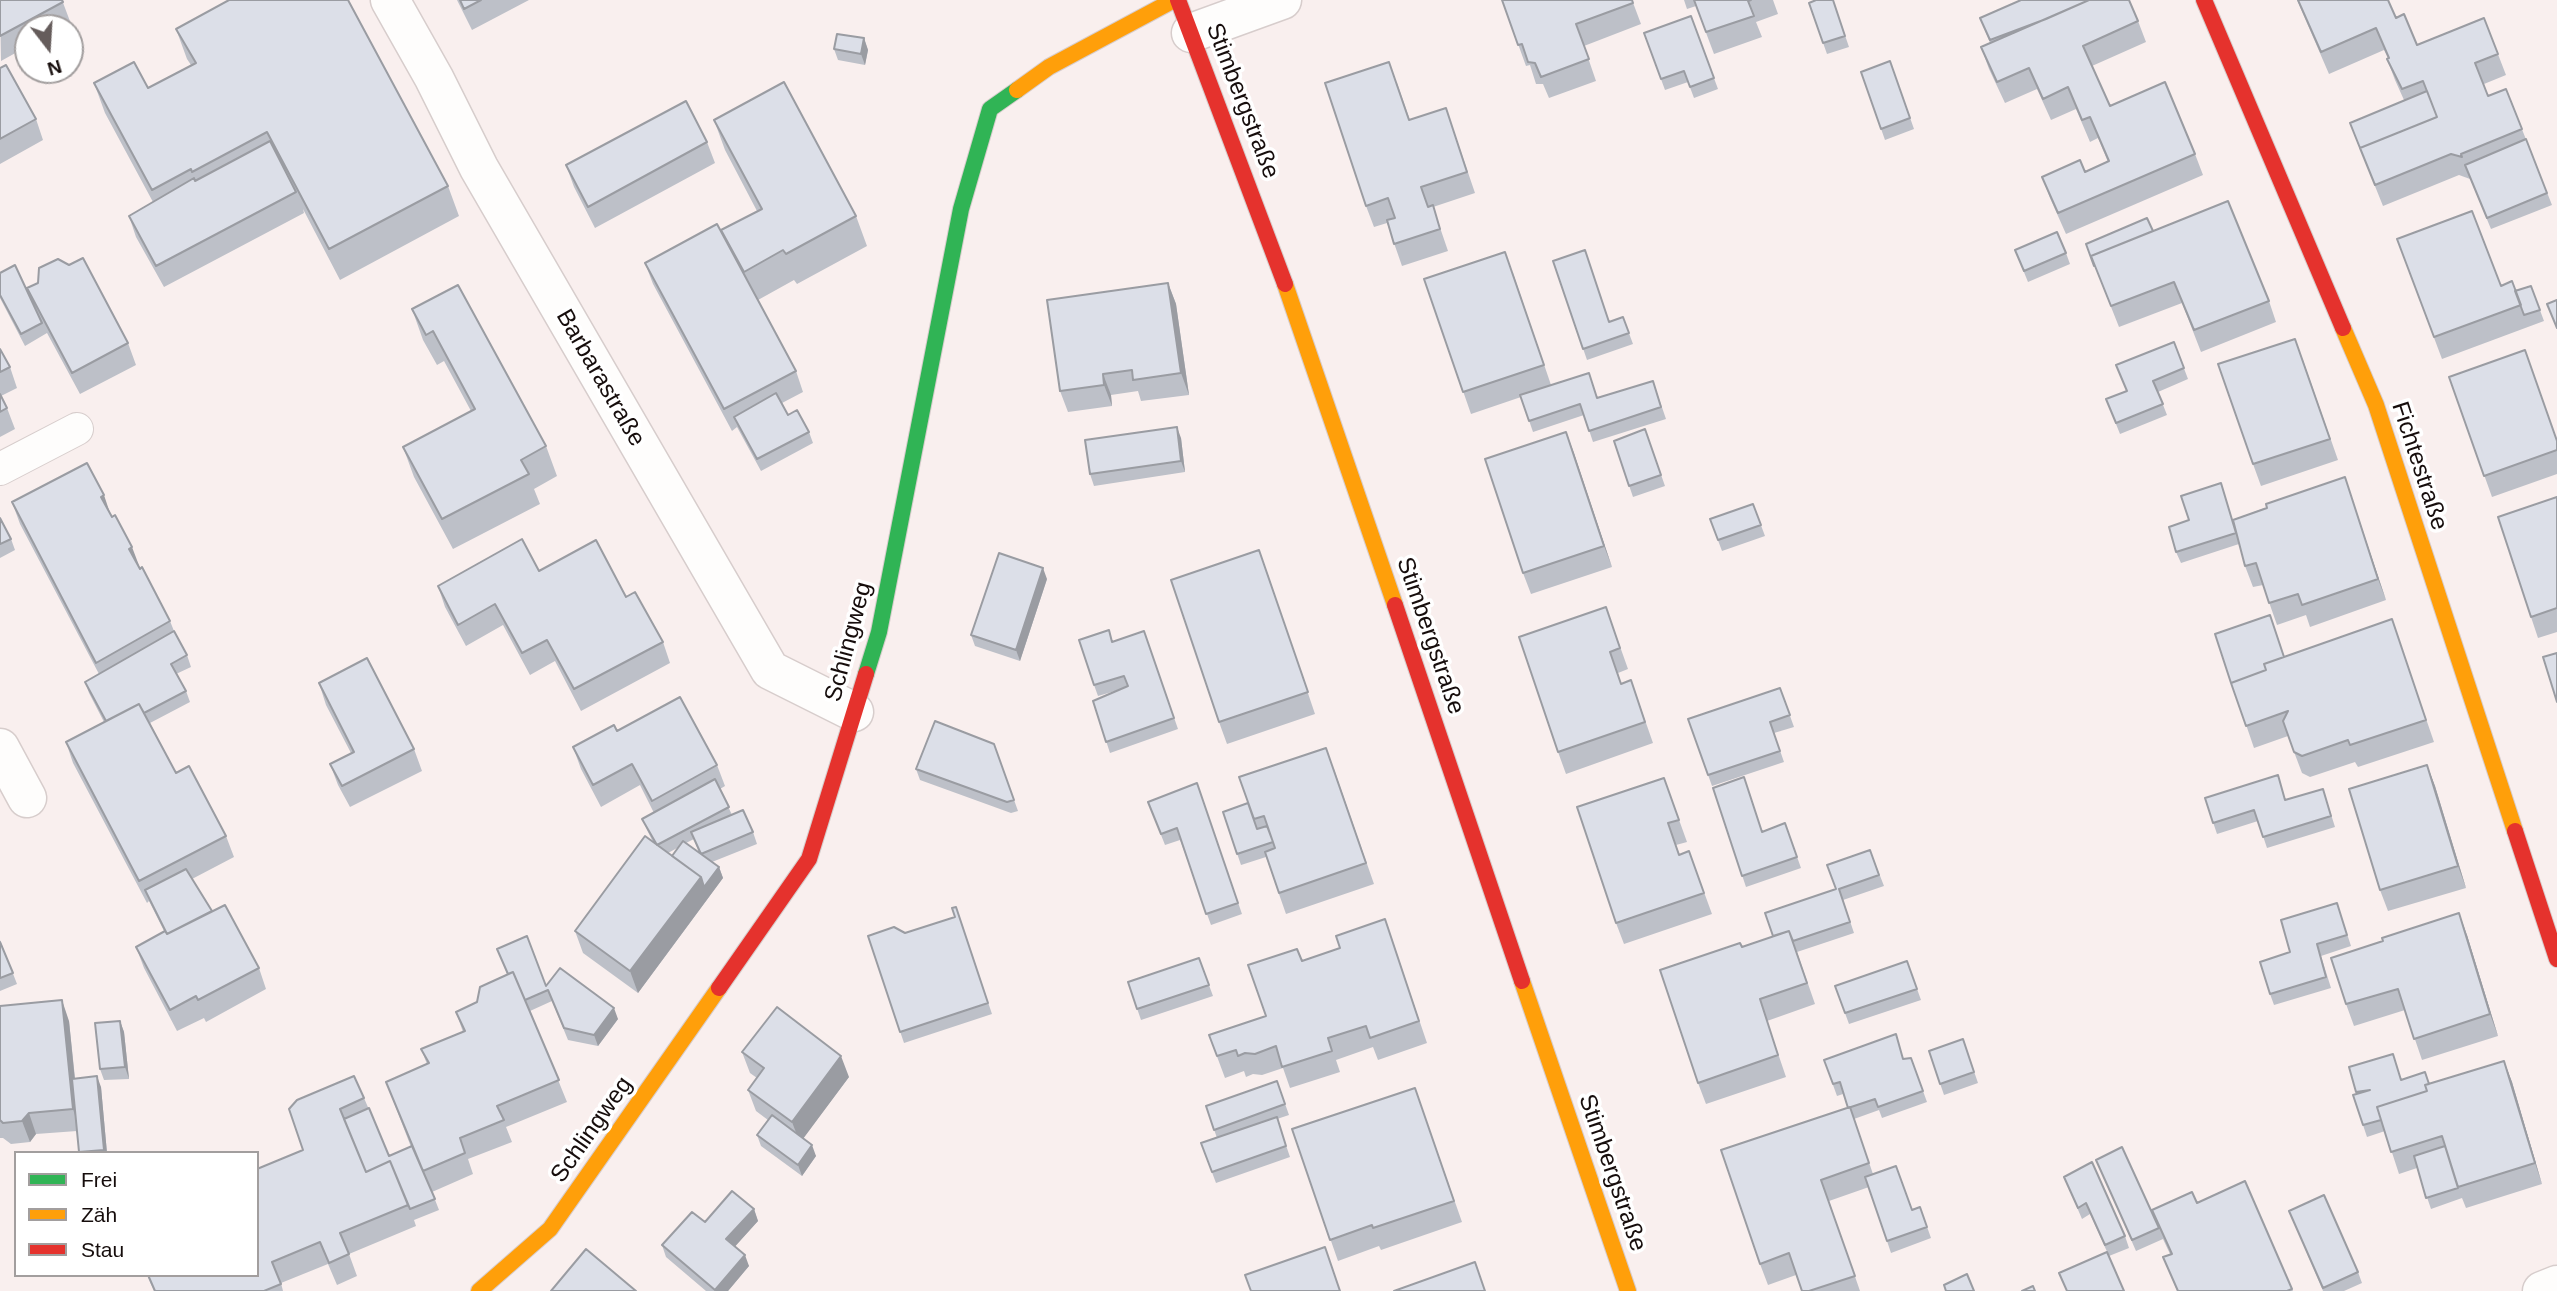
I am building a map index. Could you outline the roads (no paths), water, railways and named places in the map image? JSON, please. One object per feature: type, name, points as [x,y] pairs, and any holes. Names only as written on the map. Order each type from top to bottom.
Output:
[{"type":"street","name":"Barbarastraße","points":[[390,0],[486,180],[770,670],[854,712]]},
{"type":"street","points":[[1181,11],[1282,0]]},
{"type":"street","name":"Fichtestraße","points":[[2204,0],[2376,405],[2557,959]]},
{"type":"street","name":"Schlingweg","points":[[479,1291],[550,1229],[809,859],[879,632],[961,209],[990,109],[1049,67],[1181,11]]},
{"type":"street","name":"Stimbergstraße","points":[[1181,11],[1269,236],[1628,1291]]},
{"type":"street","points":[[0,748],[27,798]]},
{"type":"street","points":[[2542,1291],[2557,1284]]},
{"type":"lane","points":[[0,469],[77,429]]}]
